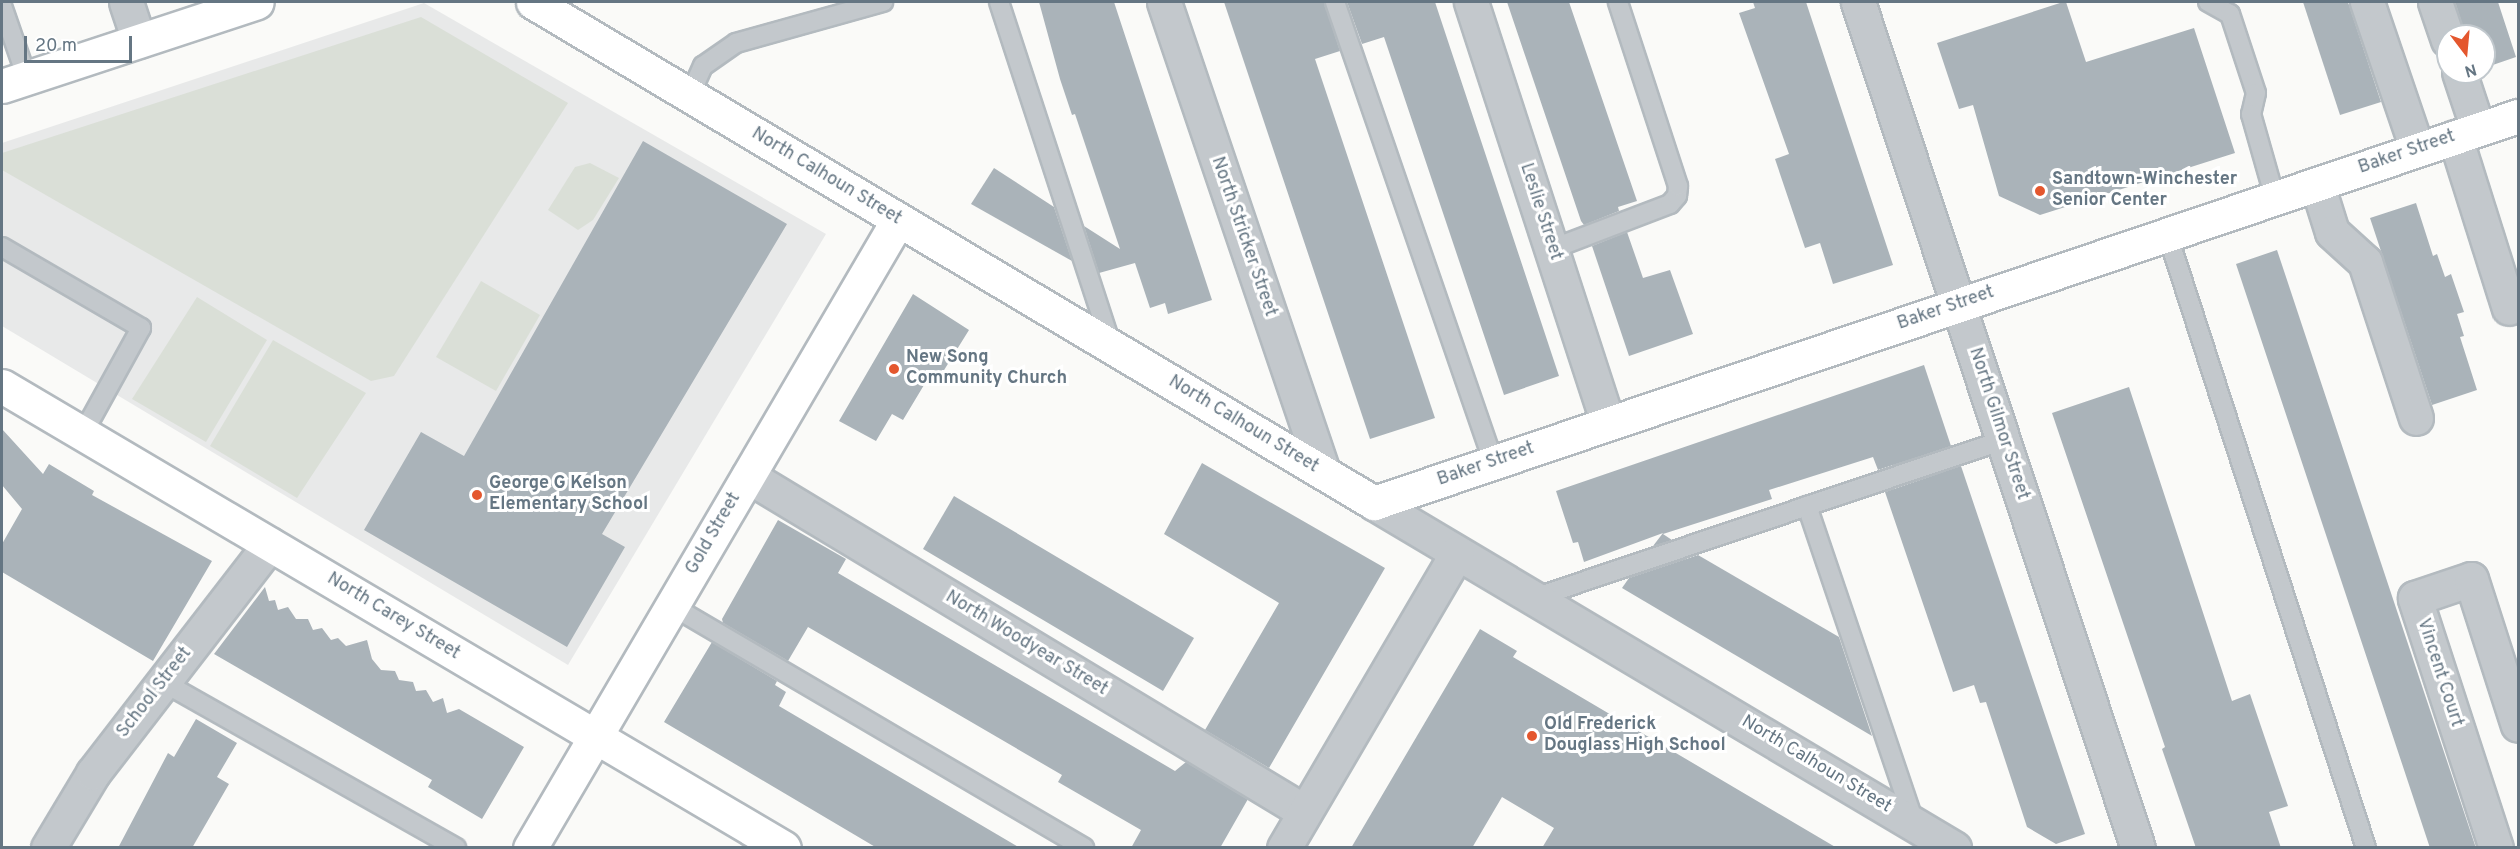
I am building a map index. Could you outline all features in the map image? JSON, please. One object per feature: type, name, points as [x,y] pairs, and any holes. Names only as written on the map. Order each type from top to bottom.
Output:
[{"type":"street","points":[[126,2],[139,41]]},
{"type":"street","points":[[14,82],[257,2]]},
{"type":"street","name":"North Calhoun Street","points":[[533,2],[1954,848]]},
{"type":"street","name":"North Stricker Street","points":[[1164,2],[1323,472]]},
{"type":"street","name":"Leslie Street","points":[[1471,2],[1608,423]]},
{"type":"street","name":"North Gilmor Street","points":[[1858,2],[2138,848]]},
{"type":"street","points":[[2367,2],[2417,149]]},
{"type":"street","points":[[2435,2],[2443,24]]},
{"type":"street","points":[[2460,84],[2466,133],[2509,308]]},
{"type":"street","name":"Baker Street","points":[[1374,503],[2518,116]]},
{"type":"street","points":[[2317,184],[2332,232],[2365,262],[2416,418]]},
{"type":"street","name":"Gold Street","points":[[530,848],[898,220]]},
{"type":"street","name":"North Carey Street","points":[[2,386],[784,848]]},
{"type":"street","name":"North Woodyear Street","points":[[748,476],[1305,812]]},
{"type":"street","name":"School Street","points":[[48,848],[93,773],[270,544]]},
{"type":"street","points":[[1284,848],[1457,553]]},
{"type":"street","name":"Vincent Court","points":[[2496,848],[2415,598],[2471,579],[2518,725]]},
{"type":"lane","points":[[690,95],[703,66],[736,43],[883,2]]},
{"type":"lane","points":[[999,2],[1112,347]]},
{"type":"lane","points":[[1335,2],[1494,463]]},
{"type":"lane","points":[[1552,249],[1670,204],[1677,196],[1678,186],[1618,2]]},
{"type":"lane","points":[[2208,2],[2230,14],[2256,93],[2251,114],[2275,198]]},
{"type":"lane","points":[[2,6],[14,82]]},
{"type":"lane","points":[[2168,236],[2367,848]]},
{"type":"lane","points":[[2,247],[141,328],[83,433]]},
{"type":"lane","points":[[1534,598],[2003,440]]},
{"type":"lane","points":[[1808,506],[1914,824]]},
{"type":"lane","points":[[672,606],[1084,848]]},
{"type":"lane","points":[[163,682],[456,848]]},
{"type":"shaded area","name":"George G Kelson Elementary School","points":[[424,3],[826,234],[568,665],[2,326],[2,143]]},
{"type":"shaded area","points":[[421,17],[568,103],[394,376],[371,381],[2,170],[2,153]]},
{"type":"shaded area","points":[[590,163],[619,178],[593,220],[578,230],[548,210],[575,167]]},
{"type":"shaded area","points":[[481,281],[540,315],[496,391],[436,357]]},
{"type":"shaded area","points":[[197,297],[267,340],[206,442],[132,399]]},
{"type":"shaded area","points":[[273,340],[366,393],[297,498],[210,446]]},
{"type":"building","points":[[1039,2],[1114,2],[1212,300],[1168,314],[1165,303],[1150,308],[1135,263],[1099,273],[1084,226],[1120,249],[1075,114],[1072,115],[1060,79]]},
{"type":"building","points":[[1224,2],[1324,2],[1340,51],[1315,59],[1435,418],[1370,439]]},
{"type":"building","points":[[1347,2],[1435,2],[1559,376],[1504,395],[1384,37],[1362,44]]},
{"type":"building","points":[[1507,2],[1569,2],[1637,201],[1618,207],[1619,211],[1584,225],[1581,221]]},
{"type":"building","points":[[1753,2],[1806,2],[1893,265],[1833,284],[1820,243],[1805,248],[1775,159],[1789,154],[1739,13],[1755,8]]},
{"type":"building","points":[[2066,2],[2086,62],[2194,28],[2235,153],[2040,215],[1999,196],[1973,105],[1959,109],[1937,43]]},
{"type":"building","points":[[2303,2],[2348,2],[2381,102],[2340,115]]},
{"type":"building","points":[[2455,2],[2498,2],[2516,57],[2496,64],[2496,24],[2462,24]]},
{"type":"building","points":[[643,141],[787,224],[602,534],[625,547],[567,647],[364,530],[421,432],[464,456]]},
{"type":"building","points":[[994,168],[1054,207],[1072,261],[971,204]]},
{"type":"building","points":[[2416,203],[2433,256],[2437,254],[2445,277],[2451,274],[2464,312],[2457,314],[2464,336],[2460,337],[2477,390],[2432,405],[2370,218]]},
{"type":"building","points":[[1627,232],[1643,278],[1670,270],[1693,334],[1629,356],[1592,246]]},
{"type":"building","points":[[2277,250],[2476,848],[2430,848],[2236,264]]},
{"type":"building","name":"New Song Community Church","points":[[913,294],[969,330],[941,375],[933,370],[903,420],[892,414],[876,441],[839,421]]},
{"type":"building","points":[[1924,365],[1951,446],[1878,470],[1873,457],[1769,490],[1772,499],[1663,534],[1672,540],[1653,546],[1663,533],[1584,562],[1578,542],[1573,543],[1556,491]]},
{"type":"building","points":[[2129,387],[2232,701],[2250,694],[2288,806],[2269,812],[2281,848],[2196,848],[2162,749],[2165,747],[2052,413]]},
{"type":"building","points":[[2,429],[43,474],[49,464],[94,491],[92,495],[212,561],[153,661],[2,572],[2,544],[22,509],[2,485]]},
{"type":"building","points":[[1202,463],[1385,568],[1269,768],[1205,730],[1279,603],[1164,534]]},
{"type":"building","points":[[1961,466],[2085,834],[2056,844],[2027,827],[1986,702],[1980,703],[1974,685],[1953,692],[1885,492]]},
{"type":"building","points":[[954,496],[1194,638],[1163,691],[923,549]]},
{"type":"building","points":[[778,520],[846,559],[838,573],[1175,771],[1186,762],[1248,799],[1220,848],[1131,848],[1141,830],[1058,782],[1062,775],[808,627],[788,661],[723,623],[722,619]]},
{"type":"building","points":[[1698,555],[1839,637],[1872,736],[1622,588],[1629,578]]},
{"type":"building","points":[[265,587],[269,601],[275,600],[278,610],[288,607],[296,619],[308,619],[313,630],[322,628],[331,640],[338,638],[346,646],[367,640],[372,659],[381,670],[395,671],[399,680],[413,682],[416,691],[426,690],[433,702],[443,698],[447,713],[459,709],[524,747],[482,819],[428,787],[432,780],[214,654]]},
{"type":"building","name":"Old Frederick Douglass High School","points":[[1480,629],[1517,651],[1513,657],[1837,848],[1542,848],[1554,828],[1502,797],[1472,848],[1351,848]]},
{"type":"building","points":[[712,642],[777,681],[775,685],[786,692],[779,706],[1020,848],[877,848],[664,722]]},
{"type":"building","points":[[196,719],[237,743],[217,777],[229,784],[192,848],[118,848],[168,753],[174,757]]},
{"type":"place","name":"Sandtown-Winchester Senior Center","points":[[2040,191]]},
{"type":"place","name":"New Song Community Church","points":[[894,369]]},
{"type":"place","name":"George G Kelson Elementary School","points":[[477,495]]},
{"type":"place","name":"Old Frederick Douglass High School","points":[[1532,736]]}]
